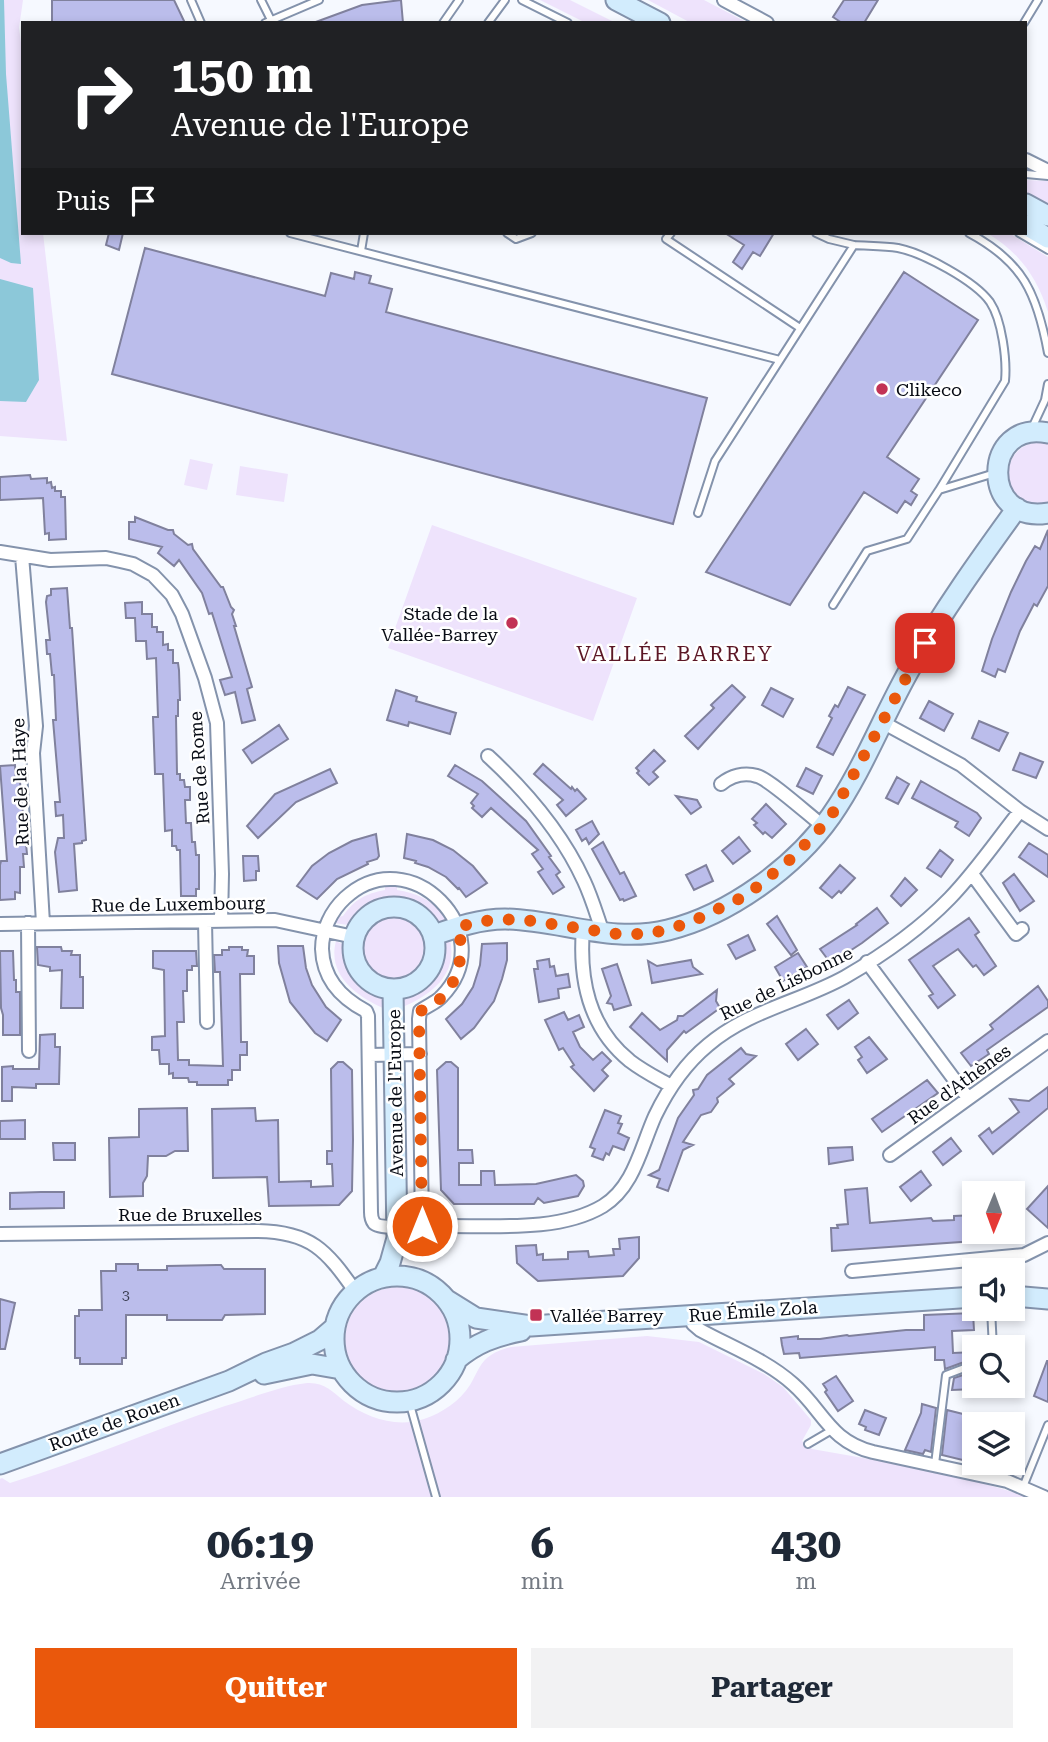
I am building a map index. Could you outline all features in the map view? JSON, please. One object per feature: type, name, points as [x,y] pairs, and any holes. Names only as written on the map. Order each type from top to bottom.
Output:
[{"type":"main road","points":[[616,0],[656,21]]},
{"type":"main road","points":[[1027,205],[1048,216]]},
{"type":"main road","points":[[1027,226],[1048,238]]},
{"type":"main road","points":[[1048,433],[1028,432],[1014,439],[1003,450],[997,472],[1004,496],[1017,508],[1032,513],[1048,513]]},
{"type":"main road","points":[[433,935],[481,921],[503,919],[603,933],[634,935],[670,930],[727,906],[766,881],[823,826],[839,803],[925,643],[1017,508]]},
{"type":"main road","points":[[393,906],[414,911],[433,935],[436,951],[427,973],[409,987],[393,989],[375,985],[361,973],[353,956],[354,937],[358,927],[373,912],[393,906]]},
{"type":"main road","name":"Avenue de l'Europe","points":[[393,989],[397,1232],[405,1261],[418,1279]]},
{"type":"main road","name":"Avenue de l'Europe","points":[[383,1277],[397,1232]]},
{"type":"main road","points":[[383,1277],[418,1279],[439,1291],[447,1300],[458,1324],[460,1338],[456,1360],[446,1379],[423,1396],[409,1401],[382,1400],[368,1395],[357,1388],[341,1369],[335,1354],[334,1328],[346,1301],[368,1282],[383,1277]]},
{"type":"main road","points":[[1025,1297],[1048,1300]]},
{"type":"main road","name":"Rue Émile Zola","points":[[456,1360],[470,1348],[489,1338],[531,1326],[962,1298]]},
{"type":"main road","name":"Rue Émile Zola","points":[[447,1300],[476,1318],[531,1326]]},
{"type":"main road","name":"Route de Rouen","points":[[0,1464],[229,1381],[320,1340],[334,1328]]},
{"type":"main road","name":"Route de Rouen","points":[[229,1381],[312,1364],[341,1369]]},
{"type":"street","points":[[724,0],[763,21]]},
{"type":"street","points":[[1027,161],[1048,174]]},
{"type":"street","name":"Rue de Rome","points":[[0,552],[50,560],[106,558],[133,564],[161,581],[177,604],[208,686],[217,723],[221,921]]},
{"type":"street","name":"Rue de la Haye","points":[[22,556],[36,726],[33,753],[43,923]]},
{"type":"street","points":[[881,722],[961,765],[1048,830]]},
{"type":"street","points":[[488,756],[524,791],[558,834],[585,883],[603,933]]},
{"type":"street","points":[[721,784],[730,777],[746,774],[760,776],[823,826]]},
{"type":"street","name":"Rue de Lisbonne","points":[[397,1232],[422,1226],[557,1223],[605,1205],[615,1197],[633,1171],[645,1139],[671,1087],[707,1045],[726,1031],[768,1008],[828,985],[904,939],[926,921],[972,873],[1020,811]]},
{"type":"street","points":[[972,873],[1016,934],[1022,929]]},
{"type":"street","points":[[397,1232],[377,1226],[371,1218],[366,1011],[341,996],[327,974],[322,950],[325,930],[332,913],[349,894],[372,882],[385,880],[410,882],[433,893],[451,911],[458,927],[461,948],[457,973],[444,995],[421,1011],[422,1226]]},
{"type":"street","name":"Rue de Luxembourg","points":[[0,924],[275,920],[354,937]]},
{"type":"street","points":[[205,921],[207,1022]]},
{"type":"street","points":[[28,923],[29,1051]]},
{"type":"street","points":[[583,929],[583,981],[599,1026],[622,1054],[671,1087]]},
{"type":"street","name":"Rue de Lisbonne","points":[[867,962],[968,1098]]},
{"type":"street","name":"Rue d'Athènes","points":[[890,1155],[1048,1041]]},
{"type":"street","points":[[369,1055],[420,1055]]},
{"type":"street","name":"Rue de Bruxelles","points":[[0,1234],[245,1231],[289,1233],[313,1242],[323,1250],[355,1291]]},
{"type":"street","points":[[852,1271],[1024,1255],[1048,1243]]},
{"type":"street","points":[[691,1315],[693,1324],[700,1331],[768,1366],[795,1385],[841,1439],[863,1450],[1007,1481],[1044,1497]]},
{"type":"lane","points":[[191,0],[200,21]]},
{"type":"lane","points":[[261,0],[268,21],[319,0]]},
{"type":"lane","points":[[444,21],[458,0]]},
{"type":"lane","points":[[489,21],[505,0]]},
{"type":"lane","points":[[522,0],[564,21]]},
{"type":"lane","points":[[1025,21],[1038,0]]},
{"type":"lane","points":[[1027,174],[1048,174]]},
{"type":"lane","points":[[298,235],[780,360]]},
{"type":"lane","points":[[361,251],[364,235]]},
{"type":"lane","points":[[510,235],[516,239],[527,235]]},
{"type":"lane","points":[[669,235],[666,239],[800,328]]},
{"type":"lane","points":[[972,235],[998,251],[1021,273],[1035,299],[1048,353]]},
{"type":"lane","points":[[1022,235],[1048,250]]},
{"type":"lane","points":[[831,236],[854,245],[897,248],[926,257],[963,279],[991,303],[1007,362],[1005,381],[907,539],[867,551],[833,605]]},
{"type":"lane","points":[[698,513],[715,461],[854,245]]},
{"type":"lane","points":[[1028,432],[1038,418],[1048,384]]},
{"type":"lane","points":[[939,490],[997,472]]},
{"type":"lane","points":[[935,1464],[946,1375],[962,1369]]},
{"type":"lane","points":[[409,1401],[436,1497]]},
{"type":"lane","points":[[1023,1487],[1048,1425]]},
{"type":"lane","points":[[808,1444],[832,1430]]},
{"type":"shaded area","points":[[0,0],[23,0],[19,28],[21,235],[43,235],[67,441],[0,436]]},
{"type":"shaded area","points":[[540,0],[570,0],[612,21],[582,21]]},
{"type":"shaded area","points":[[648,0],[704,0],[744,21],[687,21]]},
{"type":"shaded area","points":[[1027,180],[1048,181],[1048,205],[1027,194]]},
{"type":"shaded area","points":[[990,235],[1012,235],[1048,257],[1048,312],[1032,276],[1017,257]]},
{"type":"shaded area","points":[[1036,442],[1048,443],[1048,506],[1028,505],[1019,500],[1008,481],[1012,458],[1021,448]]},
{"type":"shaded area","points":[[190,459],[213,464],[207,490],[184,485]]},
{"type":"shaded area","points":[[240,466],[288,474],[284,502],[236,495]]},
{"type":"shaded area","name":"Stade de la Vallée-Barrey","points":[[432,525],[637,598],[593,721],[388,648]]},
{"type":"shaded area","points":[[397,884],[397,890],[423,898],[443,915],[446,914],[449,924],[441,925],[417,906],[394,898],[371,904],[348,925],[334,923],[337,917],[343,916],[361,898],[385,890],[385,885]]},
{"type":"shaded area","points":[[393,916],[415,925],[424,947],[415,969],[393,978],[371,969],[362,947],[371,925]]},
{"type":"shaded area","points":[[450,940],[450,964],[440,982],[432,990],[403,1007],[403,998],[434,978],[441,963],[444,943]]},
{"type":"shaded area","points":[[336,941],[342,944],[345,964],[352,978],[364,989],[383,999],[383,1008],[346,983],[336,964]]},
{"type":"shaded area","points":[[398,1287],[418,1291],[435,1303],[447,1320],[451,1340],[447,1360],[435,1377],[418,1389],[398,1393],[378,1389],[361,1377],[349,1360],[345,1340],[349,1320],[361,1303],[378,1291]]},
{"type":"shaded area","points":[[647,1336],[699,1342],[764,1374],[783,1387],[811,1420],[802,1441],[812,1449],[943,1472],[1030,1497],[0,1497],[2,1478],[10,1483],[198,1415],[287,1387],[318,1384],[372,1417],[392,1422],[413,1422],[450,1406],[466,1391],[484,1361],[502,1350],[511,1347]]},
{"type":"water","points":[[0,0],[4,0],[6,74],[21,264],[0,258]]},
{"type":"water","points":[[0,279],[33,288],[39,380],[26,402],[0,401]]},
{"type":"building","points":[[52,0],[174,0],[184,21],[52,21]]},
{"type":"building","points":[[401,0],[403,21],[318,21],[362,5]]},
{"type":"building","points":[[844,0],[878,0],[865,21],[839,21],[833,17]]},
{"type":"building","points":[[108,235],[123,235],[119,250],[106,245]]},
{"type":"building","points":[[728,235],[773,235],[760,256],[753,252],[742,269],[733,262],[744,245]]},
{"type":"building","points":[[145,248],[325,296],[331,273],[354,279],[355,272],[371,276],[369,283],[392,289],[386,312],[707,398],[673,524],[112,374]]},
{"type":"building","points":[[904,272],[978,320],[887,457],[919,479],[911,491],[917,495],[911,505],[905,501],[897,513],[864,492],[790,605],[706,572]]},
{"type":"building","points":[[30,475],[31,479],[47,478],[47,483],[51,482],[52,488],[61,491],[61,497],[65,497],[66,539],[49,540],[49,533],[45,534],[43,498],[0,500],[0,477]]},
{"type":"building","points":[[135,517],[173,530],[174,534],[188,545],[192,544],[193,549],[223,587],[234,610],[234,626],[252,687],[247,689],[255,720],[242,723],[235,692],[225,695],[220,680],[232,677],[212,613],[209,614],[202,593],[179,560],[174,566],[158,553],[162,547],[129,539],[129,522],[135,522]]},
{"type":"building","points":[[1048,530],[1048,586],[1037,606],[1034,604],[1020,631],[1005,672],[998,669],[995,677],[982,671],[992,639],[1026,561],[1035,546],[1040,549]]},
{"type":"building","points":[[67,588],[86,840],[74,844],[77,890],[59,892],[55,852],[58,838],[64,838],[63,815],[56,816],[55,802],[60,802],[53,720],[56,720],[54,675],[50,654],[47,654],[46,640],[50,640],[46,602],[47,596],[51,595],[51,589]]},
{"type":"building","points":[[142,602],[142,614],[152,614],[152,627],[157,627],[157,632],[163,632],[163,645],[168,644],[168,650],[173,650],[173,663],[178,663],[180,700],[176,716],[177,774],[180,774],[180,780],[184,780],[185,787],[190,787],[190,800],[185,800],[186,823],[191,823],[192,842],[195,842],[196,855],[199,855],[199,889],[196,889],[196,896],[181,896],[180,850],[172,846],[172,830],[165,831],[163,774],[155,774],[153,717],[158,717],[156,658],[147,659],[146,641],[136,641],[135,618],[126,618],[125,603]]},
{"type":"building","points":[[732,685],[745,697],[698,749],[685,736],[714,708],[711,705]]},
{"type":"building","points":[[848,687],[865,695],[833,755],[817,747],[832,718],[829,716],[835,705],[838,707]]},
{"type":"building","points":[[771,688],[793,699],[783,717],[762,705]]},
{"type":"building","points":[[396,690],[417,697],[416,701],[456,713],[450,734],[409,722],[408,726],[387,720]]},
{"type":"building","points":[[929,701],[953,714],[944,731],[920,718]]},
{"type":"building","points":[[979,721],[1008,733],[999,751],[972,738]]},
{"type":"building","points":[[279,725],[288,739],[252,763],[243,750]]},
{"type":"building","points":[[654,750],[665,761],[653,772],[658,777],[649,785],[637,773],[639,771],[636,768]]},
{"type":"building","points":[[1020,753],[1043,762],[1036,778],[1013,770]]},
{"type":"building","points":[[543,764],[586,799],[566,816],[557,805],[563,800],[534,774]]},
{"type":"building","points":[[15,765],[16,782],[20,782],[27,854],[23,854],[24,867],[20,867],[20,893],[15,892],[15,899],[0,900],[0,865],[1,861],[7,861],[0,766]]},
{"type":"building","points":[[455,765],[482,781],[526,821],[551,856],[549,857],[560,872],[556,875],[564,887],[553,894],[538,872],[543,869],[532,854],[538,850],[491,808],[482,817],[472,808],[474,806],[471,803],[478,794],[448,776]]},
{"type":"building","points":[[806,768],[822,776],[813,794],[797,786]]},
{"type":"building","points":[[330,769],[337,783],[296,802],[258,838],[247,826],[275,794]]},
{"type":"building","points":[[897,777],[909,784],[898,804],[886,798]]},
{"type":"building","points":[[921,781],[977,813],[981,818],[969,836],[955,827],[958,822],[912,798]]},
{"type":"building","points":[[676,796],[697,800],[701,807],[691,814]]},
{"type":"building","points":[[766,804],[786,824],[772,838],[765,832],[763,834],[752,819]]},
{"type":"building","points":[[592,821],[599,834],[589,844],[586,838],[582,841],[576,830]]},
{"type":"building","points":[[376,834],[379,856],[377,859],[337,879],[317,899],[297,886],[312,866],[329,853],[352,841]]},
{"type":"building","points":[[407,834],[433,840],[453,850],[473,866],[487,883],[466,897],[446,877],[415,863],[416,861],[404,858]]},
{"type":"building","points":[[739,837],[750,851],[733,864],[722,851]]},
{"type":"building","points":[[603,842],[620,874],[624,872],[636,896],[620,900],[592,849]]},
{"type":"building","points":[[1029,843],[1048,855],[1048,877],[1019,857]]},
{"type":"building","points":[[940,850],[953,860],[941,877],[927,868]]},
{"type":"building","points":[[243,856],[258,856],[259,871],[256,871],[256,880],[244,881]]},
{"type":"building","points":[[706,865],[713,881],[694,890],[686,875]]},
{"type":"building","points":[[840,865],[855,878],[841,893],[839,891],[832,898],[820,888]]},
{"type":"building","points":[[1014,874],[1034,901],[1020,911],[1003,883]]},
{"type":"building","points":[[905,878],[917,890],[901,906],[891,896]]},
{"type":"building","points":[[877,908],[888,923],[836,960],[834,958],[829,961],[820,949],[857,925]]},
{"type":"building","points":[[777,916],[797,950],[791,955],[767,924]]},
{"type":"building","points":[[969,918],[979,932],[975,935],[996,966],[984,975],[976,965],[973,967],[958,949],[933,966],[955,995],[938,1008],[929,996],[933,994],[909,960]]},
{"type":"building","points":[[748,935],[755,950],[736,959],[728,945]]},
{"type":"building","points":[[507,943],[507,960],[494,1001],[474,1028],[461,1039],[446,1019],[462,1004],[473,987],[480,965],[482,944]]},
{"type":"building","points":[[278,946],[303,946],[312,985],[326,1007],[341,1020],[327,1041],[315,1033],[290,1002],[279,963]]},
{"type":"building","points":[[37,947],[61,947],[62,951],[72,951],[71,955],[80,955],[83,1008],[61,1008],[62,970],[50,971],[50,967],[38,965]]},
{"type":"building","points":[[229,947],[242,947],[242,950],[248,950],[247,956],[254,956],[254,974],[240,974],[241,1042],[247,1042],[247,1055],[240,1055],[240,1070],[232,1070],[232,1080],[228,1080],[228,1085],[197,1085],[197,1082],[189,1082],[188,1078],[173,1078],[173,1073],[169,1074],[169,1064],[160,1064],[159,1050],[152,1050],[152,1037],[165,1036],[164,970],[153,968],[153,951],[196,951],[197,966],[187,970],[187,991],[183,991],[184,1022],[177,1022],[178,1060],[189,1060],[189,1065],[223,1066],[220,972],[215,972],[214,955],[222,955],[222,950],[229,950]]},
{"type":"building","points":[[0,951],[13,951],[16,992],[20,992],[20,1035],[3,1035]]},
{"type":"building","points":[[798,953],[807,967],[783,981],[775,967]]},
{"type":"building","points":[[549,959],[550,967],[554,966],[556,976],[568,974],[570,987],[558,989],[559,998],[539,1002],[534,969],[538,969],[537,961]]},
{"type":"building","points":[[691,960],[693,967],[702,974],[652,983],[648,961],[657,966]]},
{"type":"building","points":[[617,964],[631,1005],[614,1010],[612,1004],[607,1003],[611,996],[602,969]]},
{"type":"building","points":[[1038,986],[1048,1001],[1048,1007],[987,1050],[989,1054],[971,1066],[961,1053],[993,1029],[990,1025]]},
{"type":"building","points":[[717,990],[716,1001],[720,1008],[686,1033],[684,1031],[667,1050],[667,1061],[630,1027],[642,1013],[660,1030]]},
{"type":"building","points":[[849,1000],[858,1013],[838,1029],[827,1015]]},
{"type":"building","points":[[564,1012],[568,1020],[579,1015],[584,1027],[573,1032],[580,1047],[593,1060],[602,1052],[611,1061],[602,1070],[608,1076],[594,1091],[571,1067],[574,1065],[563,1048],[559,1050],[545,1020]]},
{"type":"building","points":[[806,1029],[818,1044],[798,1060],[786,1044]]},
{"type":"building","points":[[55,1034],[55,1047],[60,1047],[59,1084],[36,1084],[36,1088],[12,1087],[12,1101],[2,1101],[2,1067],[39,1069],[40,1035]]},
{"type":"building","points":[[869,1037],[887,1059],[867,1073],[858,1060],[862,1057],[855,1047]]},
{"type":"building","points":[[741,1048],[746,1054],[756,1056],[729,1079],[734,1084],[717,1098],[718,1102],[711,1112],[701,1115],[683,1142],[693,1145],[683,1150],[668,1191],[657,1187],[660,1179],[649,1175],[659,1170],[678,1118],[694,1095],[693,1090],[698,1089],[707,1075]]},
{"type":"building","points":[[338,1062],[343,1062],[352,1070],[353,1140],[352,1191],[339,1205],[269,1206],[267,1177],[213,1178],[212,1109],[255,1108],[256,1121],[278,1120],[279,1182],[311,1181],[311,1187],[333,1186],[332,1164],[327,1164],[327,1151],[332,1151],[331,1069]]},
{"type":"building","points":[[446,1062],[451,1062],[458,1068],[458,1150],[472,1150],[473,1163],[459,1163],[459,1185],[481,1185],[481,1171],[494,1171],[495,1185],[536,1184],[576,1175],[583,1181],[584,1186],[578,1196],[544,1203],[538,1198],[534,1204],[454,1204],[441,1190],[437,1070]]},
{"type":"building","points":[[927,1080],[938,1093],[882,1132],[872,1119]]},
{"type":"building","points":[[1048,1087],[1048,1108],[993,1154],[979,1136],[989,1128],[992,1133],[1019,1112],[1010,1099],[1029,1101]]},
{"type":"building","points":[[187,1108],[188,1151],[175,1151],[166,1156],[148,1156],[143,1196],[110,1197],[109,1138],[139,1137],[139,1109]]},
{"type":"building","points":[[605,1110],[621,1116],[618,1123],[622,1124],[618,1133],[629,1138],[624,1150],[613,1146],[603,1160],[592,1156],[595,1149],[590,1147]]},
{"type":"building","points":[[25,1120],[25,1139],[0,1139],[0,1121]]},
{"type":"building","points":[[951,1138],[961,1151],[943,1165],[933,1152]]},
{"type":"building","points":[[53,1143],[75,1143],[75,1160],[54,1160]]},
{"type":"building","points":[[852,1147],[853,1160],[829,1164],[828,1148]]},
{"type":"building","points":[[921,1171],[931,1185],[911,1201],[900,1187]]},
{"type":"building","points":[[1048,1186],[1048,1228],[1027,1209]]},
{"type":"building","points":[[867,1188],[870,1223],[931,1218],[933,1221],[954,1220],[954,1216],[962,1216],[962,1242],[832,1251],[831,1228],[848,1224],[845,1190]]},
{"type":"building","points":[[64,1192],[64,1208],[10,1209],[10,1193]]},
{"type":"building","points":[[639,1237],[639,1258],[623,1276],[538,1281],[517,1263],[516,1246],[536,1245],[537,1255],[543,1254],[543,1260],[568,1259],[568,1252],[588,1251],[589,1257],[614,1255],[613,1249],[620,1249],[619,1239]]},
{"type":"building","points":[[116,1264],[138,1264],[138,1270],[167,1270],[167,1266],[217,1265],[224,1269],[265,1269],[265,1314],[225,1315],[222,1320],[167,1320],[167,1315],[126,1315],[126,1358],[122,1358],[122,1364],[80,1364],[80,1358],[75,1358],[75,1316],[79,1316],[79,1310],[102,1310],[101,1271],[116,1271]]},
{"type":"building","points":[[0,1299],[15,1303],[5,1349],[0,1349]]},
{"type":"building","points":[[962,1313],[962,1321],[973,1321],[974,1330],[952,1331],[953,1353],[962,1353],[962,1363],[945,1369],[944,1360],[935,1360],[935,1347],[800,1358],[799,1353],[784,1354],[781,1338],[798,1336],[798,1339],[820,1339],[924,1330],[924,1315]]},
{"type":"building","points":[[1048,1361],[1048,1402],[1034,1396]]},
{"type":"building","points":[[962,1375],[962,1390],[952,1390],[954,1378]]},
{"type":"building","points":[[836,1376],[853,1401],[838,1411],[825,1392],[827,1390],[823,1384]]},
{"type":"building","points":[[922,1404],[936,1408],[931,1452],[925,1450],[923,1454],[905,1450],[921,1413]]},
{"type":"building","points":[[865,1410],[886,1418],[879,1435],[865,1430],[866,1427],[859,1424]]},
{"type":"building","points":[[947,1410],[962,1414],[962,1460],[942,1455]]},
{"type":"place","name":"Clikeco","points":[[882,389]]},
{"type":"place","name":"Stade de la Vallée-Barrey","points":[[512,623]]},
{"type":"place","name":"Vallée Barrey","points":[[536,1315]]},
{"type":"district","name":"VALLÉE BARREY","points":[[675,654]]},
{"type":"route","points":[[422,1226],[419,1019],[421,1011],[444,995],[457,973],[461,948],[458,927],[481,921],[519,919],[603,933],[650,934],[689,923],[747,895],[793,857],[830,818],[925,643]]}]
